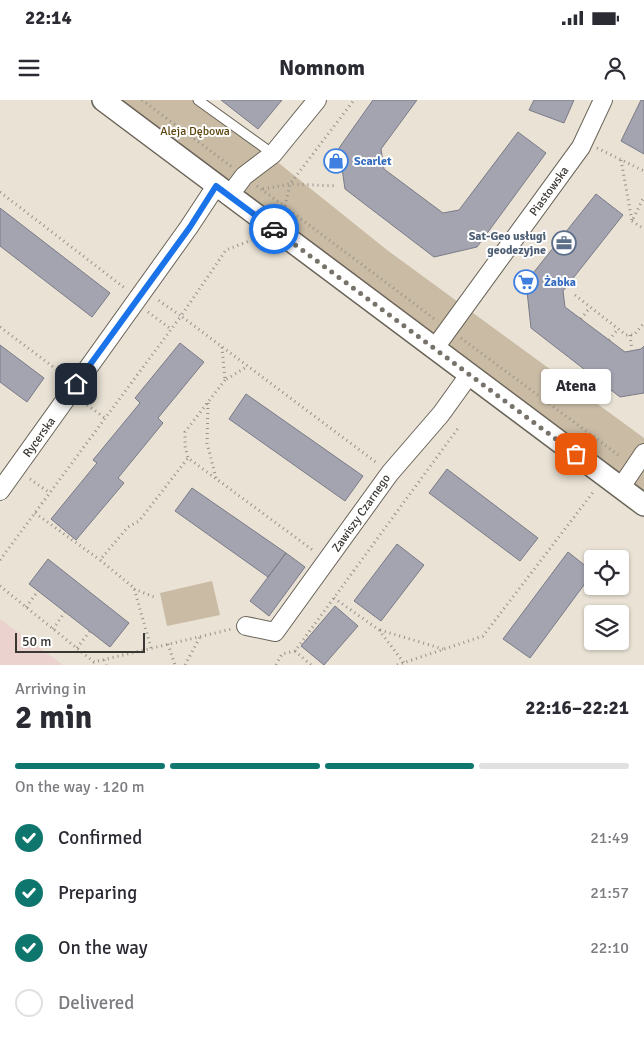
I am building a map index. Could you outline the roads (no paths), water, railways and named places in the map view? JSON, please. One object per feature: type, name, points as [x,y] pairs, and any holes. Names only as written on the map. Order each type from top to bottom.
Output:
[{"type":"street","points":[[103,100],[644,505]]},
{"type":"street","points":[[223,191],[273,154],[317,100]]},
{"type":"street","name":"Piastowska","points":[[434,349],[584,141],[603,100]]},
{"type":"street","name":"Rycerska","points":[[0,491],[190,227],[223,191]]},
{"type":"street","name":"Zawiszy Czarnego","points":[[246,626],[275,632],[390,473],[441,414],[469,375]]},
{"type":"street","points":[[621,487],[639,460]]},
{"type":"lane","points":[[198,100],[273,154]]},
{"type":"place","name":"Scarlet","points":[[336,161]]},
{"type":"place","name":"Sat-Geo usługi geodezyjne","points":[[564,243]]},
{"type":"place","name":"Żabka","points":[[526,282]]},
{"type":"place","name":"Atena","points":[[576,454]]},
{"type":"park label","name":"Aleja Dębowa","points":[[195,131]]}]
